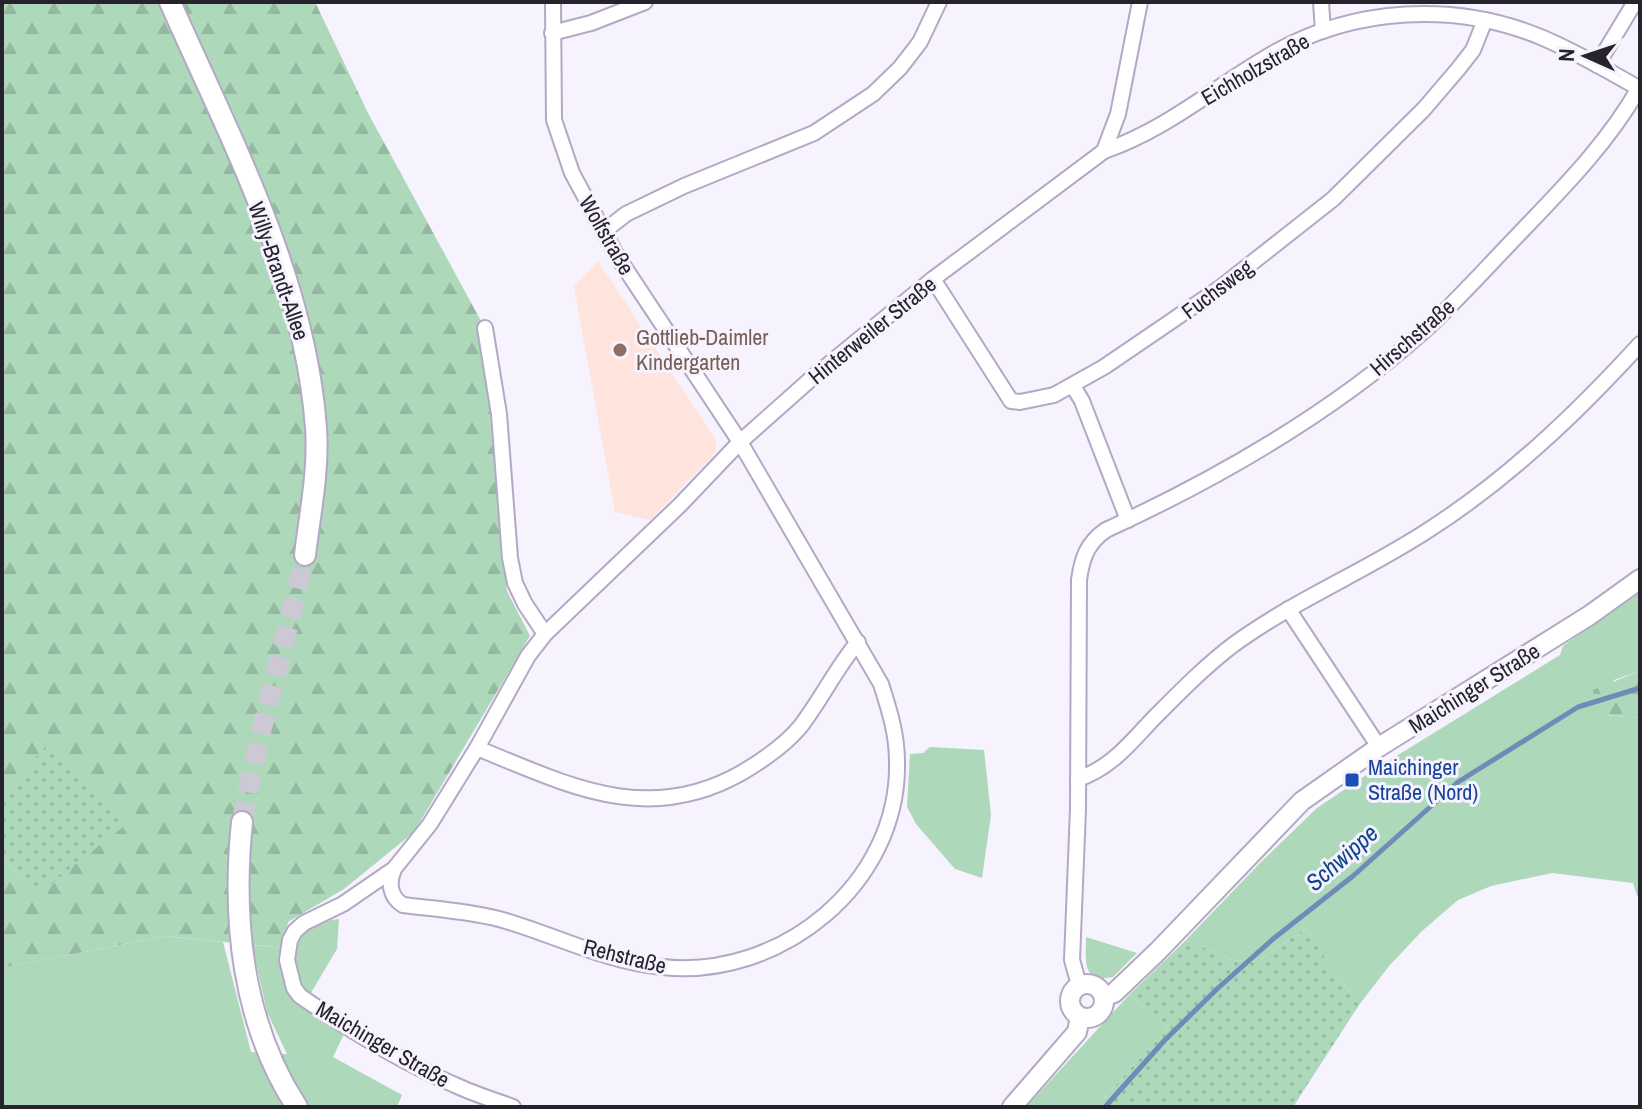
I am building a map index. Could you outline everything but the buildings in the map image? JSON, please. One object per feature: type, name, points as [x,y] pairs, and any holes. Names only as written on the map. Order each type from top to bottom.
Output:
[{"type":"main road","name":"Willy-Brandt-Allee","points":[[170,2],[265,223],[303,334],[312,383],[317,462],[305,555]]},
{"type":"main road","points":[[242,822],[237,888],[239,931],[247,976],[257,1021],[270,1058],[297,1107]]},
{"type":"street","name":"Wolfstraße","points":[[553,2],[554,120],[572,173],[603,232],[740,442]]},
{"type":"street","points":[[552,33],[591,23],[645,2]]},
{"type":"street","points":[[603,232],[626,214],[684,186],[814,133],[873,94],[900,68],[920,42],[939,2]]},
{"type":"street","points":[[1104,151],[1118,114],[1140,2]]},
{"type":"street","points":[[1321,2],[1323,31]]},
{"type":"street","points":[[1597,65],[1635,2]]},
{"type":"street","name":"Eichholzstraße","points":[[1104,151],[1136,140],[1270,55],[1323,31],[1389,15],[1466,9],[1485,20],[1542,37],[1639,88]]},
{"type":"street","name":"Fuchsweg","points":[[933,279],[1011,401],[1033,400],[1073,386],[1220,288],[1333,199],[1433,99],[1473,50],[1485,20]]},
{"type":"street","name":"Hirschstraße","points":[[1079,985],[1072,960],[1078,779],[1079,580],[1082,562],[1094,538],[1235,464],[1326,407],[1425,330],[1562,190],[1611,130],[1639,88]]},
{"type":"street","name":"Hinterweiler Straße","points":[[300,996],[291,980],[287,960],[290,940],[295,931],[304,923],[343,904],[394,869],[430,824],[528,656],[545,634],[680,505],[740,442],[812,378],[933,279],[1104,151]]},
{"type":"street","points":[[485,328],[499,414],[510,558],[515,583],[545,634]]},
{"type":"street","points":[[1078,779],[1106,767],[1208,666],[1234,645],[1288,609],[1427,531],[1520,464],[1640,344]]},
{"type":"street","points":[[1073,386],[1082,401],[1128,520]]},
{"type":"street","name":"Rehstraße","points":[[394,869],[390,885],[397,901],[403,905],[492,917],[646,965],[680,968],[722,965],[784,944],[826,916],[860,877],[881,840],[893,800],[897,761],[894,726],[881,684],[740,442]]},
{"type":"street","name":"Maichinger Straße","points":[[1012,1107],[1077,1032],[1080,1017],[1098,1014],[1104,997],[1114,993],[1151,957],[1302,801],[1379,747],[1590,615],[1640,579]]},
{"type":"street","points":[[1288,609],[1379,747]]},
{"type":"street","points":[[477,748],[601,795],[654,799],[690,794],[732,778],[760,762],[784,742],[799,728],[844,658],[858,642]]},
{"type":"street","points":[[1080,1017],[1070,1004],[1071,993],[1079,985],[1091,983],[1104,997]]},
{"type":"street","name":"Maichinger Straße","points":[[300,996],[420,1068],[463,1089],[513,1107]]},
{"type":"shaded area","name":"Gottlieb-Daimler Kindergarten","points":[[598,261],[716,440],[716,452],[650,520],[615,512],[574,287]]},
{"type":"green space","points":[[2,2],[315,2],[368,113],[481,321],[507,591],[530,636],[414,832],[344,889],[288,922],[283,948],[166,936],[2,968],[2,855],[35,896],[45,748],[2,795]]},
{"type":"green space","points":[[1640,591],[1640,671],[1614,680],[1603,715],[1640,718],[1640,896],[1637,896],[1633,883],[1552,873],[1491,886],[1458,900],[1422,931],[1389,966],[1359,1005],[1305,929],[1257,962],[1233,960],[1186,940],[1317,808],[1560,655],[1563,646]]},
{"type":"green space","points":[[1640,671],[1640,718],[1603,715],[1593,708],[1593,690]]},
{"type":"green space","points":[[45,747],[127,824],[35,896],[2,855],[2,795]]},
{"type":"green space","points":[[930,747],[984,750],[991,815],[982,878],[955,869],[916,824],[907,807],[910,754],[923,753]]},
{"type":"green space","points":[[339,919],[337,949],[309,996],[302,990],[294,972],[292,952],[295,942],[307,927]]},
{"type":"green space","points":[[1305,929],[1359,1005],[1293,1107],[1096,1107],[1168,1027],[1129,995],[1186,940],[1233,960],[1257,962]]},
{"type":"green space","points":[[166,936],[223,942],[251,1052],[287,1054],[267,1012],[252,945],[283,948],[292,994],[305,1009],[345,1032],[333,1057],[402,1095],[397,1107],[2,1107],[2,968]]},
{"type":"green space","points":[[1086,937],[1137,953],[1113,977],[1095,977],[1088,968]]},
{"type":"green space","points":[[1129,995],[1168,1027],[1096,1107],[1028,1105]]},
{"type":"waterway","name":"Schwippe","points":[[1105,1107],[1164,1041],[1217,989],[1273,939],[1353,876],[1458,782],[1578,707],[1640,688]]},
{"type":"tunnel","points":[[242,822],[305,555]]},
{"type":"place","name":"Gottlieb-Daimler Kindergarten","points":[[620,350]]},
{"type":"place","name":"Maichinger Straße (Nord)","points":[[1352,780]]}]
